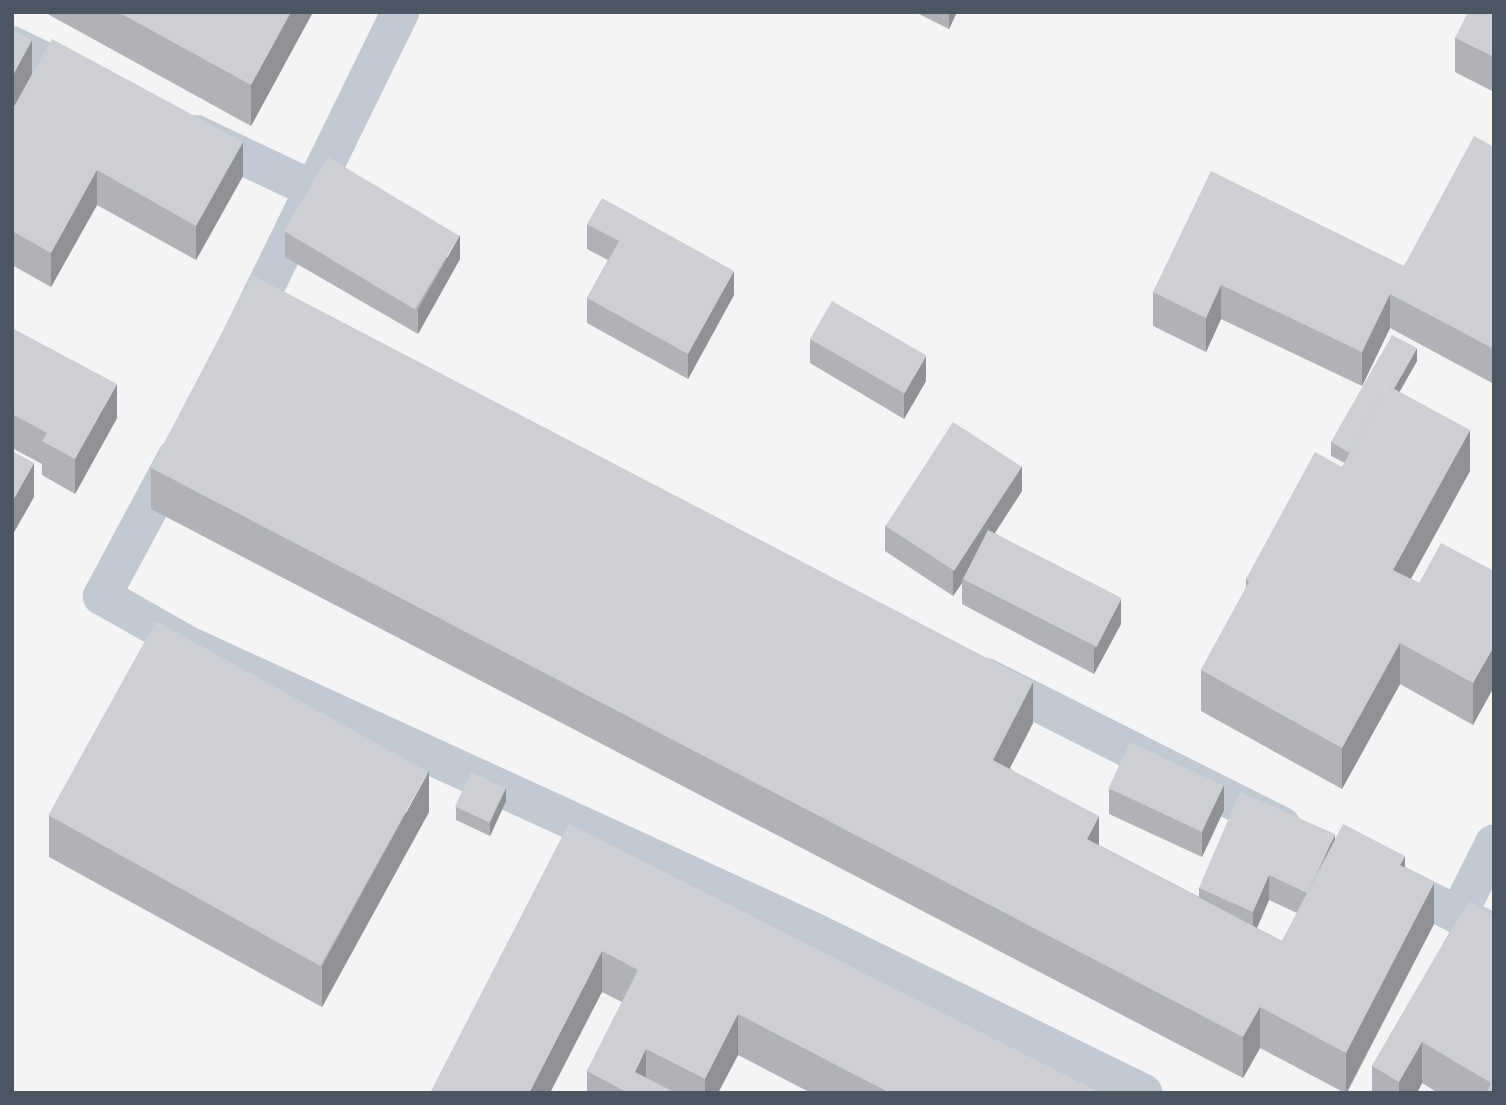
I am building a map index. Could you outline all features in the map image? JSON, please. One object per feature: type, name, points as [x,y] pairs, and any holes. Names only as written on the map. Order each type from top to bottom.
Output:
[{"type":"street","points":[[230,357],[256,309],[400,12]]},
{"type":"street","points":[[12,45],[125,100]]},
{"type":"street","points":[[163,118],[314,190]]},
{"type":"street","points":[[256,309],[293,328]]},
{"type":"street","points":[[192,429],[102,596],[186,644],[813,931],[1143,1093]]},
{"type":"street","points":[[950,659],[1310,840]]},
{"type":"street","points":[[1458,915],[1494,844]]},
{"type":"street","points":[[1359,865],[1494,933]]},
{"type":"building","points":[[118,12],[291,12],[251,85]]},
{"type":"building","points":[[1468,12],[1494,12],[1494,57],[1455,38]]},
{"type":"building","points":[[12,30],[32,40],[12,77]]},
{"type":"building","points":[[52,39],[243,142],[196,226],[97,170],[51,253],[12,231],[12,110]]},
{"type":"building","points":[[1474,136],[1494,147],[1494,349],[1390,294],[1362,352],[1221,285],[1206,318],[1153,292],[1211,171],[1404,266]]},
{"type":"building","points":[[328,157],[459,236],[415,310],[284,231]]},
{"type":"building","points":[[602,198],[734,271],[688,354],[587,298],[619,241],[587,224]]},
{"type":"building","points":[[252,275],[1033,682],[993,760],[1099,816],[1087,839],[1282,941],[1343,824],[1405,856],[1400,865],[1434,883],[1346,1053],[1260,1007],[1243,1037],[151,468]]},
{"type":"building","points":[[832,301],[926,356],[904,394],[810,339]]},
{"type":"building","points":[[12,328],[117,384],[75,459],[42,441],[47,433],[12,414]]},
{"type":"building","points":[[1392,335],[1417,348],[1394,389],[1387,385],[1350,453],[1331,442]]},
{"type":"building","points":[[1387,385],[1470,430],[1393,570],[1419,583],[1441,543],[1494,571],[1494,646],[1473,683],[1400,643],[1342,748],[1201,670],[1249,582],[1246,579],[1315,452],[1342,467]]},
{"type":"building","points":[[953,422],[1022,467],[954,571],[885,526]]},
{"type":"building","points":[[12,451],[34,463],[12,502]]},
{"type":"building","points":[[988,530],[1122,598],[1097,647],[963,579]]},
{"type":"building","points":[[156,621],[428,772],[320,966],[48,815]]},
{"type":"building","points":[[1130,742],[1223,786],[1202,832],[1108,788]]},
{"type":"building","points":[[471,772],[505,788],[489,822],[455,806]]},
{"type":"building","points":[[1240,792],[1335,834],[1307,893],[1269,875],[1253,912],[1199,888]]},
{"type":"building","points":[[569,823],[1102,1093],[890,1093],[738,1014],[705,1079],[646,1049],[635,1072],[676,1093],[628,1093],[587,1071],[638,970],[602,951],[529,1093],[430,1093]]},
{"type":"building","points":[[1468,901],[1494,916],[1494,1093],[1486,1093],[1491,1083],[1422,1042],[1399,1082],[1372,1066]]}]
